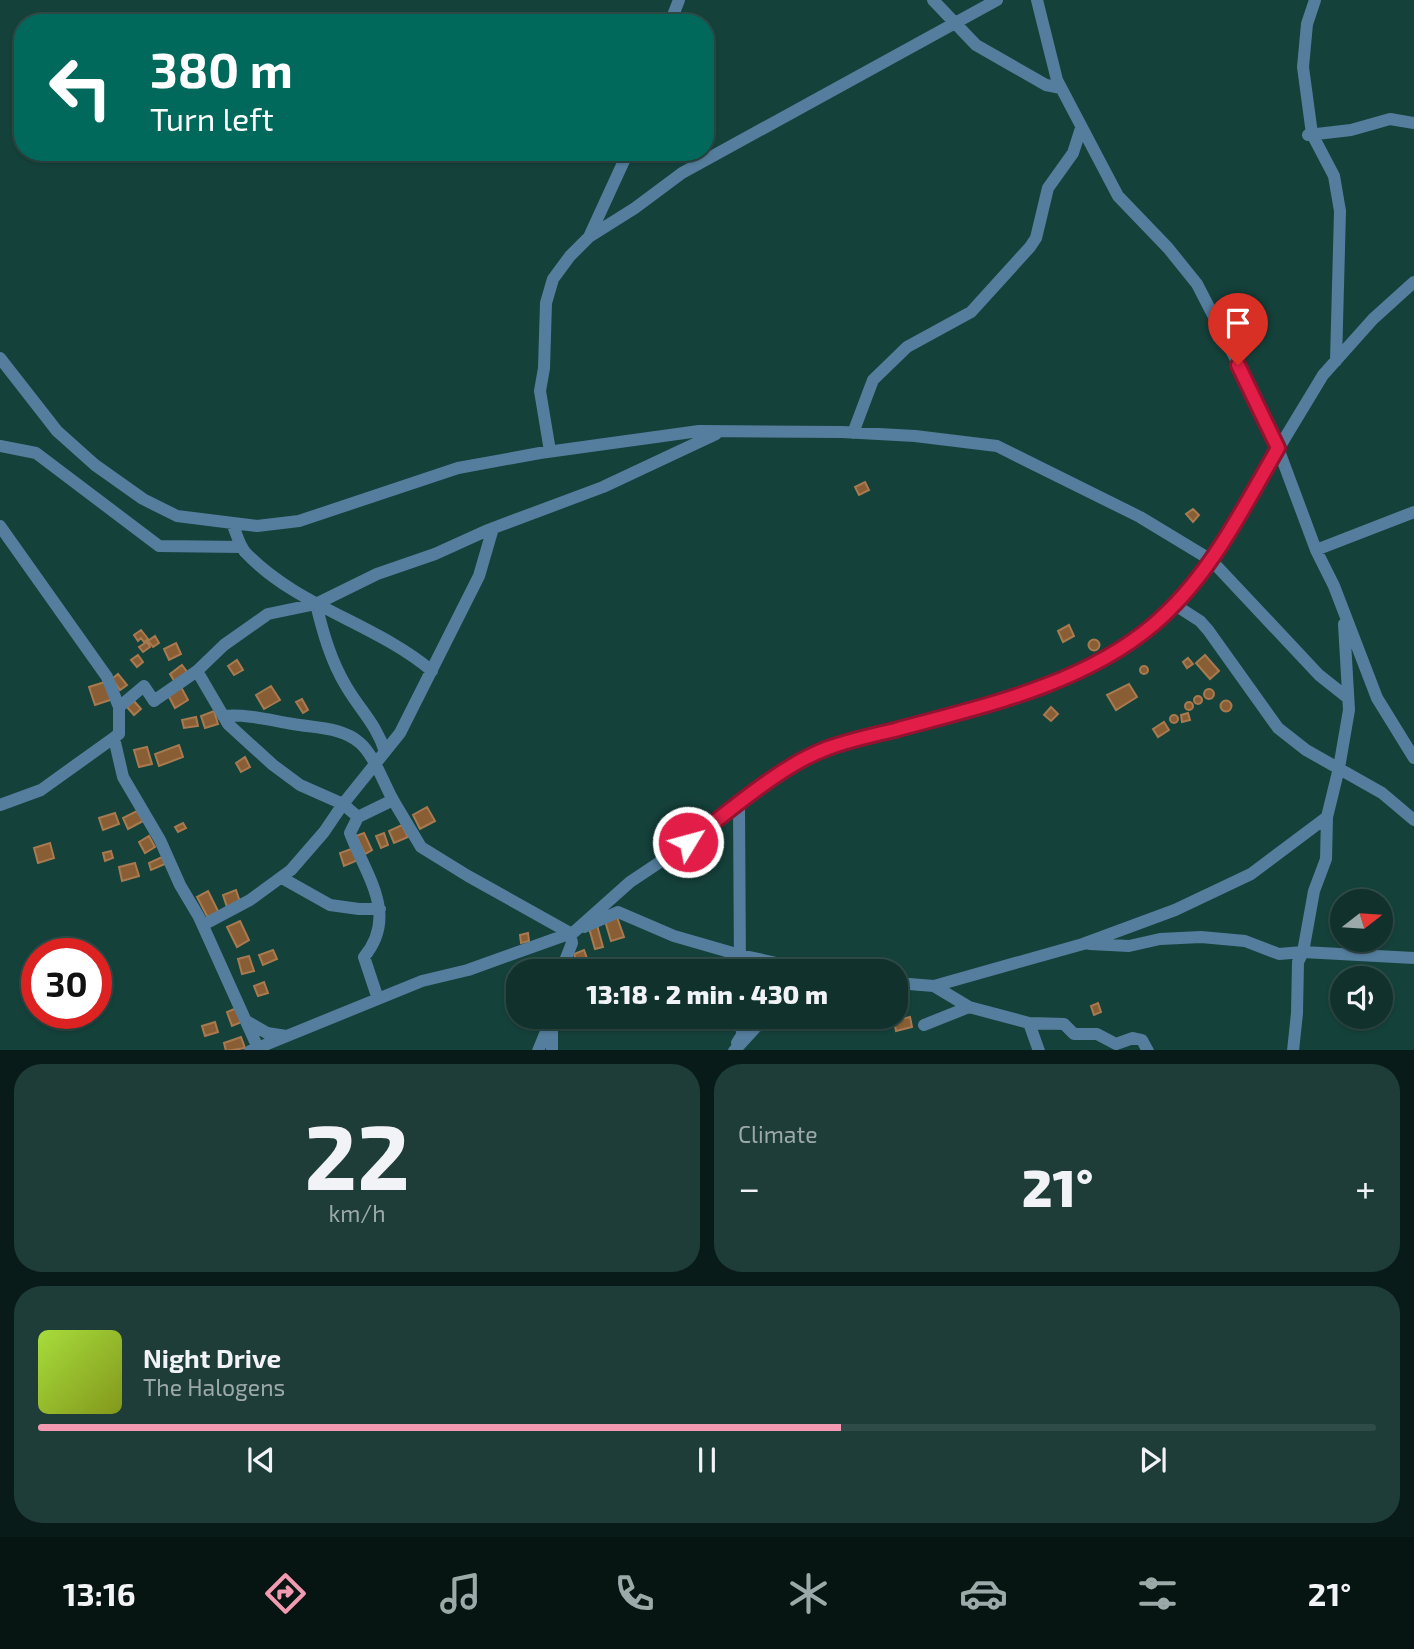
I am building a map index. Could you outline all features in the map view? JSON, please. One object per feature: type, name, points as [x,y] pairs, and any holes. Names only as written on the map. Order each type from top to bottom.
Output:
[{"type":"street","points":[[933,0],[976,45],[1046,85],[1061,88]]},
{"type":"street","points":[[714,155],[997,0]]},
{"type":"street","points":[[1037,0],[1061,88],[1123,204],[1158,238],[1197,284],[1248,383],[1278,448],[1316,550],[1344,612],[1377,698],[1414,758]]},
{"type":"street","points":[[1315,0],[1307,23],[1303,67],[1310,135],[1334,176],[1340,211],[1336,360]]},
{"type":"street","points":[[1310,135],[1351,130],[1390,119],[1414,123]]},
{"type":"street","points":[[853,433],[873,380],[907,347],[971,312],[1030,247],[1036,238],[1048,188],[1073,153],[1082,128]]},
{"type":"street","points":[[589,237],[624,161]]},
{"type":"street","points":[[550,452],[540,391],[544,368],[546,303],[553,279],[589,237],[681,173],[703,161]]},
{"type":"street","points":[[566,959],[572,943],[572,932],[630,882],[797,761],[829,747],[982,706],[1068,676],[1126,646],[1175,605],[1211,560],[1317,384],[1373,318],[1414,282]]},
{"type":"street","points":[[0,358],[57,431],[95,465],[143,499],[177,516],[257,526],[299,521],[457,468],[699,431],[915,436],[997,446],[1140,517],[1211,560],[1311,667],[1348,698]]},
{"type":"street","points":[[119,707],[144,686],[154,701],[197,671],[224,645],[268,614],[316,604],[377,574],[435,554],[493,528],[603,487],[722,431]]},
{"type":"street","points":[[0,446],[37,453],[159,546],[242,547]]},
{"type":"street","points":[[1316,550],[1414,512]]},
{"type":"street","points":[[232,523],[242,547],[291,589],[416,658],[432,671]]},
{"type":"street","points":[[0,526],[107,677],[119,707],[119,733],[114,738],[123,777],[160,840],[180,885],[203,925],[257,1050],[422,981],[468,970],[618,912],[674,936],[755,959]]},
{"type":"street","points":[[203,925],[243,904],[282,877],[324,832],[400,733],[479,576],[493,528]]},
{"type":"street","points":[[316,604],[333,662],[347,688],[380,733],[386,752]]},
{"type":"street","points":[[1175,605],[1209,630],[1278,728],[1306,750],[1382,793],[1414,820]]},
{"type":"street","points":[[1293,1050],[1298,962],[1303,952],[1314,891],[1326,859],[1327,817],[1349,710],[1344,612]]},
{"type":"street","points":[[197,671],[228,724],[273,765],[300,785],[343,804],[358,817]]},
{"type":"street","points":[[223,716],[245,714],[315,726],[343,734],[361,744],[421,847],[468,876],[572,932]]},
{"type":"street","points":[[0,806],[41,790],[119,733]]},
{"type":"street","points":[[379,999],[364,957],[379,930],[380,909],[377,894],[350,833],[358,817],[393,800]]},
{"type":"street","points":[[739,804],[740,956]]},
{"type":"street","points":[[908,984],[934,986],[1083,944],[1175,910],[1251,874],[1327,817]]},
{"type":"street","points":[[282,877],[330,905],[380,909]]},
{"type":"street","points":[[1083,944],[1129,946],[1160,939],[1202,937],[1245,941],[1279,954],[1303,952],[1414,958]]},
{"type":"street","points":[[934,986],[969,1007],[1029,1023],[1063,1024],[1074,1034],[1097,1034],[1116,1044],[1133,1038],[1142,1040],[1147,1050]]},
{"type":"street","points":[[924,1025],[969,1007]]},
{"type":"street","points":[[247,1022],[267,1033],[286,1036]]},
{"type":"street","points":[[1029,1023],[1039,1050]]},
{"type":"street","points":[[538,1050],[548,1029]]},
{"type":"street","points":[[552,1029],[552,1050]]},
{"type":"street","points":[[734,1050],[742,1035],[742,1029]]},
{"type":"street","points":[[734,1050],[754,1029]]},
{"type":"building","points":[[865,482],[869,490],[859,495],[855,487]]},
{"type":"building","points":[[1193,509],[1199,515],[1193,522],[1186,514]]},
{"type":"building","points":[[1069,625],[1074,636],[1063,642],[1058,631]]},
{"type":"building","points":[[141,630],[148,639],[144,642],[141,638],[138,641],[134,635]]},
{"type":"building","points":[[155,636],[159,643],[153,647],[148,641]]},
{"type":"building","points":[[1094,640],[1098,641],[1098,649],[1094,650],[1090,649],[1089,645],[1090,641]]},
{"type":"building","points":[[147,642],[150,647],[143,652],[139,647]]},
{"type":"building","points":[[176,643],[181,654],[169,660],[164,649]]},
{"type":"building","points":[[138,655],[143,662],[137,667],[131,660]]},
{"type":"building","points":[[1205,655],[1219,671],[1210,679],[1196,663]]},
{"type":"building","points":[[1188,658],[1193,664],[1187,668],[1183,662]]},
{"type":"building","points":[[237,660],[243,670],[234,675],[228,666]]},
{"type":"building","points":[[182,665],[188,673],[175,682],[170,674]]},
{"type":"building","points":[[1144,666],[1148,670],[1144,674],[1140,670]]},
{"type":"building","points":[[118,674],[127,685],[120,690],[112,679]]},
{"type":"building","points":[[108,681],[113,699],[95,705],[89,687]]},
{"type":"building","points":[[1129,684],[1137,697],[1116,710],[1107,695]]},
{"type":"building","points":[[271,686],[280,700],[264,709],[256,695]]},
{"type":"building","points":[[181,687],[188,700],[175,708],[168,695]]},
{"type":"building","points":[[1209,689],[1214,694],[1209,699],[1204,694]]},
{"type":"building","points":[[1198,696],[1202,700],[1198,704],[1194,700]]},
{"type":"building","points":[[302,699],[308,710],[303,713],[296,702]]},
{"type":"building","points":[[134,701],[141,709],[134,715],[127,707]]},
{"type":"building","points":[[1226,701],[1230,702],[1230,710],[1226,711],[1222,710],[1221,706],[1222,702]]},
{"type":"building","points":[[1189,702],[1193,706],[1189,710],[1185,706]]},
{"type":"building","points":[[1051,707],[1058,714],[1051,721],[1044,715]]},
{"type":"building","points":[[214,711],[218,724],[205,728],[201,716]]},
{"type":"building","points":[[1188,713],[1190,720],[1182,722],[1181,715]]},
{"type":"building","points":[[1174,715],[1178,719],[1174,723],[1170,719]]},
{"type":"building","points":[[196,717],[198,726],[184,728],[182,720]]},
{"type":"building","points":[[1164,722],[1169,730],[1158,737],[1153,729]]},
{"type":"building","points":[[179,745],[183,757],[159,766],[155,754]]},
{"type":"building","points":[[147,747],[152,764],[139,767],[134,750]]},
{"type":"building","points":[[245,757],[250,767],[241,772],[236,763]]},
{"type":"building","points":[[427,807],[435,821],[420,829],[413,815]]},
{"type":"building","points":[[137,811],[143,821],[128,829],[123,818]]},
{"type":"building","points":[[115,813],[119,824],[103,830],[99,818]]},
{"type":"building","points":[[183,823],[186,828],[178,832],[175,827]]},
{"type":"building","points":[[402,825],[408,837],[394,843],[389,831]]},
{"type":"building","points":[[364,833],[372,850],[365,854],[356,836]]},
{"type":"building","points":[[384,833],[388,845],[381,848],[376,836]]},
{"type":"building","points":[[149,836],[155,847],[145,853],[139,842]]},
{"type":"building","points":[[50,843],[54,858],[38,863],[34,848]]},
{"type":"building","points":[[354,848],[358,860],[344,866],[340,853]]},
{"type":"building","points":[[111,851],[113,858],[105,861],[103,853]]},
{"type":"building","points":[[162,857],[165,864],[151,870],[149,863]]},
{"type":"building","points":[[135,863],[139,876],[122,881],[119,867]]},
{"type":"building","points":[[236,890],[240,902],[227,907],[223,895]]},
{"type":"building","points":[[208,891],[219,913],[208,918],[197,897]]},
{"type":"building","points":[[617,917],[624,937],[611,941],[605,921]]},
{"type":"building","points":[[240,921],[249,940],[237,947],[227,927]]},
{"type":"building","points":[[597,925],[603,947],[595,949],[589,928]]},
{"type":"building","points":[[528,933],[529,941],[521,943],[520,935]]},
{"type":"building","points":[[273,950],[277,959],[263,965],[259,955]]},
{"type":"building","points":[[584,950],[587,959],[576,959],[574,954]]},
{"type":"building","points":[[249,956],[254,971],[242,974],[238,959]]},
{"type":"building","points":[[264,982],[268,993],[258,996],[254,986]]},
{"type":"building","points":[[1098,1003],[1101,1012],[1094,1015],[1091,1006]]},
{"type":"building","points":[[239,1007],[244,1021],[232,1026],[227,1012]]},
{"type":"building","points":[[908,1018],[912,1027],[908,1028]]},
{"type":"building","points":[[215,1022],[218,1032],[205,1036],[202,1026]]},
{"type":"building","points":[[241,1037],[245,1048],[226,1050],[224,1043]]},
{"type":"route","points":[[688,842],[797,761],[829,747],[982,706],[1068,676],[1113,654],[1154,624],[1175,605],[1211,560],[1278,448],[1238,365]]}]
